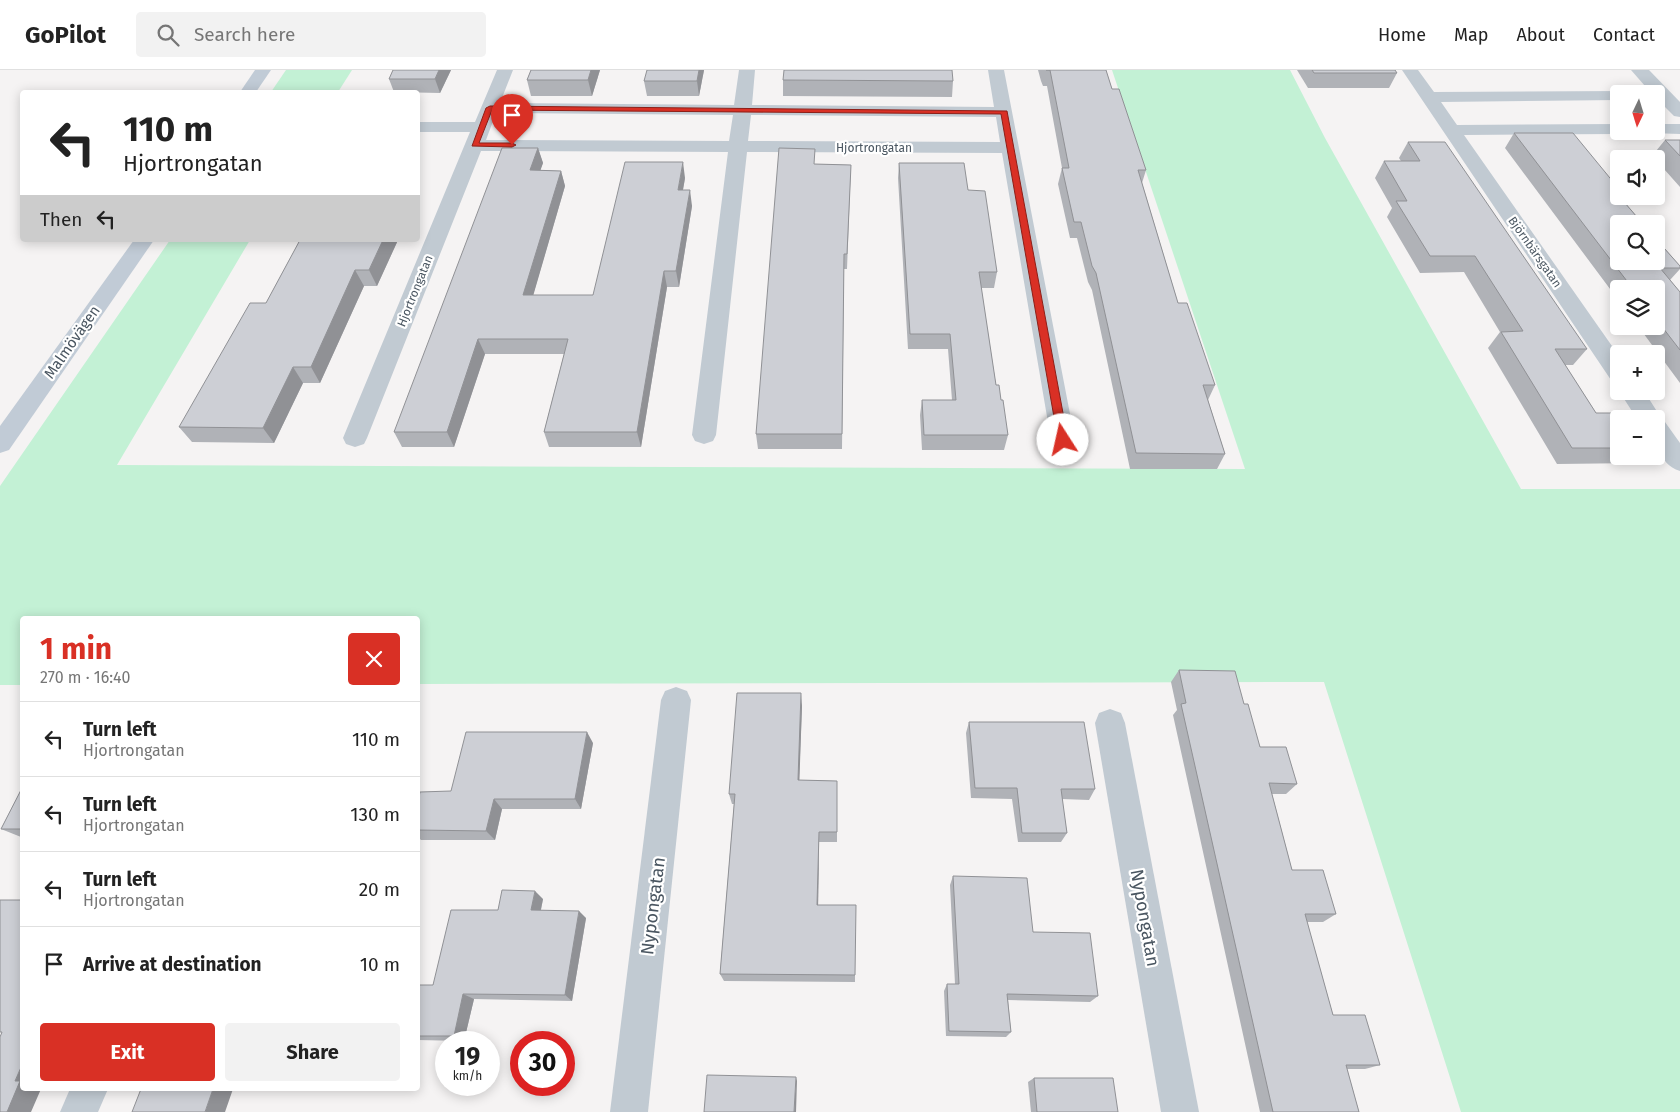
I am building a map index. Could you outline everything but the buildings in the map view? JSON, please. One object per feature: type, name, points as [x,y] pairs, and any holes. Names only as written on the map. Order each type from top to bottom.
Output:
[{"type":"main road","points":[[249,90],[264,70]]},
{"type":"main road","name":"Malmövägen","points":[[0,444],[143,242]]},
{"type":"street","name":"Hjortrongatan","points":[[355,438],[505,70]]},
{"type":"street","points":[[704,435],[747,70]]},
{"type":"street","points":[[996,70],[1063,440]]},
{"type":"street","name":"Björnbärsgatan","points":[[1410,70],[1610,361]]},
{"type":"street","points":[[1639,70],[1667,95],[1680,112]]},
{"type":"street","points":[[1428,96],[1610,96]]},
{"type":"street","points":[[490,108],[1004,112]]},
{"type":"street","name":"Hjortrongatan","points":[[420,127],[478,136],[738,147],[1011,148]]},
{"type":"street","points":[[1451,130],[1610,129]]},
{"type":"street","points":[[1665,129],[1680,129]]},
{"type":"street","points":[[1665,441],[1680,462]]},
{"type":"street","name":"Nypongatan","points":[[629,1112],[676,700]]},
{"type":"street","name":"Nypongatan","points":[[1110,723],[1180,1112]]},
{"type":"street","points":[[79,1112],[88,1091]]},
{"type":"green space","points":[[286,70],[352,70],[339,90],[272,90]]},
{"type":"green space","points":[[1112,70],[1290,70],[1325,138],[1521,489],[1680,489],[1680,1112],[1461,1112],[1324,682],[420,684],[420,616],[20,616],[20,685],[0,685],[0,486],[169,242],[249,242],[117,465],[1245,469]]},
{"type":"route","points":[[512,145],[474,145],[490,108],[1004,112],[1063,440]]}]
